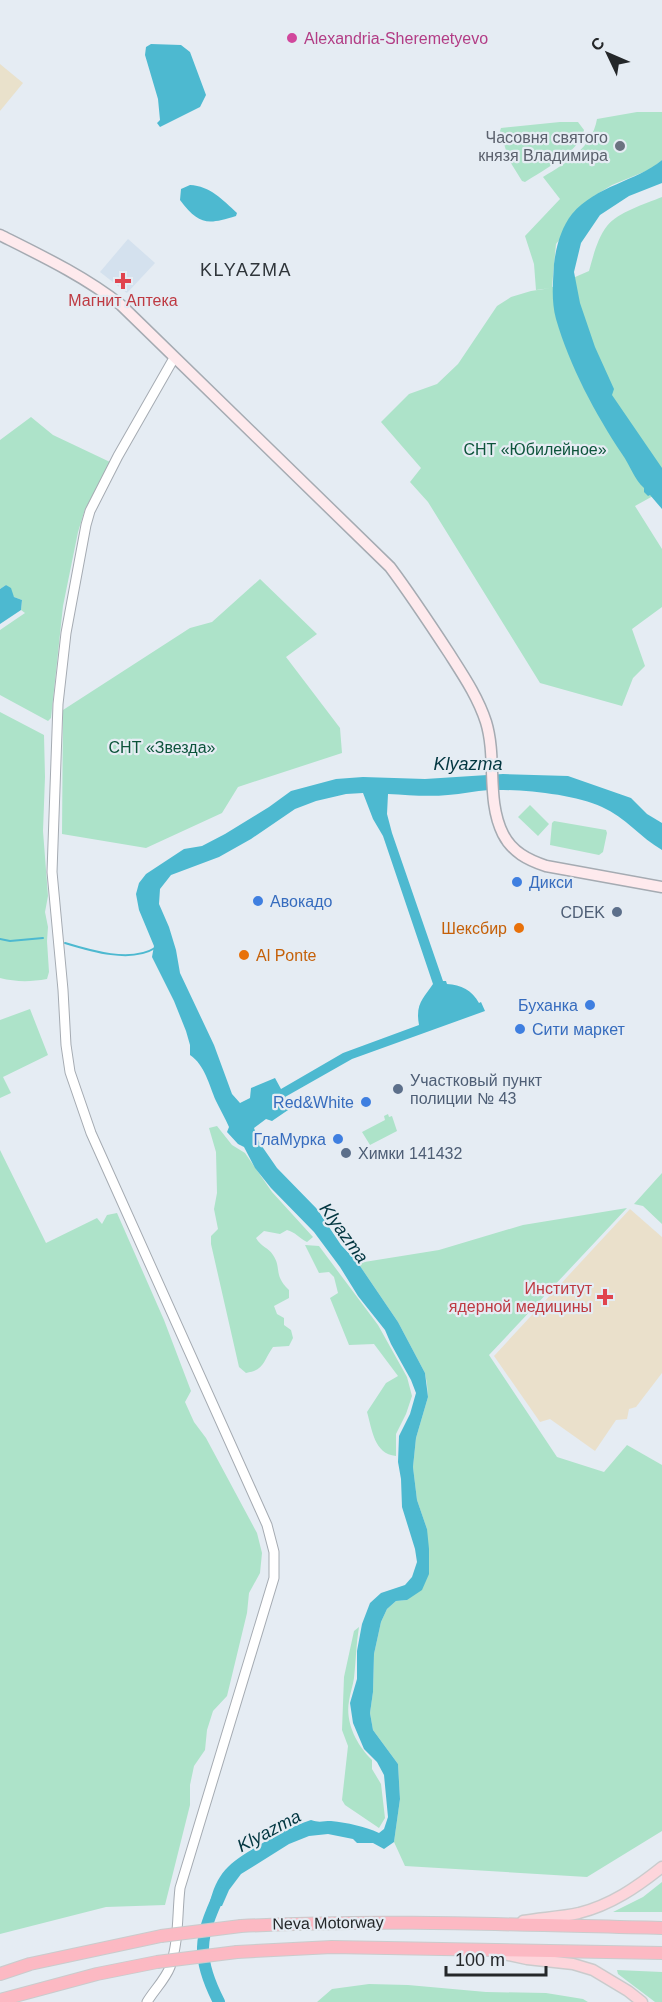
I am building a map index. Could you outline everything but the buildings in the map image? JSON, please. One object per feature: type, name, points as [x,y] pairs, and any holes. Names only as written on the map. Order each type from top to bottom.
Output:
[{"type":"highway","name":"Neva Motorway","points":[[0,1974],[30,1964],[161,1936],[241,1926],[317,1922],[385,1922],[662,1928]]},
{"type":"highway","name":"Neva Motorway","points":[[0,2000],[97,1974],[157,1962],[237,1952],[332,1947],[662,1953]]},
{"type":"main road","points":[[0,235],[66,268],[121,305],[390,567],[418,605],[477,700],[486,722],[499,825],[507,841],[518,854],[531,861],[572,872],[662,887]]},
{"type":"main road","points":[[497,1924],[577,1913],[595,1908],[618,1898],[662,1867]]},
{"type":"main road","points":[[481,1950],[527,1959],[573,1964],[593,1970],[642,2002]]},
{"type":"main road","points":[[0,1969],[30,1964]]},
{"type":"street","points":[[147,2002],[170,1965],[177,1930],[180,1888],[274,1578],[274,1552],[267,1525],[91,1133],[72,1080],[66,1045],[52,872],[57,726],[66,633],[90,511],[174,358]]},
{"type":"shaded area","points":[[0,64],[23,83],[0,111]]},
{"type":"shaded area","points":[[128,239],[155,263],[127,293],[100,272]]},
{"type":"shaded area","name":"Институт ядерной медицины","points":[[630,1209],[662,1237],[662,1373],[636,1407],[629,1409],[627,1419],[616,1420],[595,1451],[550,1419],[540,1422],[494,1356]]},
{"type":"green space","name":"СНТ «Юбилейное»","points":[[637,112],[662,112],[662,160],[651,169],[612,185],[594,196],[556,244],[552,287],[589,271],[601,237],[612,221],[632,209],[662,197],[662,491],[635,506],[662,549],[662,607],[632,629],[645,666],[633,678],[622,706],[540,683],[428,502],[410,482],[421,468],[381,422],[409,394],[437,384],[458,364],[497,306],[511,297],[551,288],[536,290],[534,264],[525,236],[560,199],[543,177],[577,154],[590,138],[597,119]]},
{"type":"green space","points":[[578,122],[584,130],[576,146],[560,160],[525,182],[522,181],[509,160],[501,128]]},
{"type":"green space","points":[[31,417],[53,435],[110,462],[85,509],[78,532],[63,606],[51,718],[48,721],[0,695],[0,630],[25,613],[21,610],[22,600],[14,597],[6,585],[0,589],[0,440]]},
{"type":"green space","name":"СНТ «Звезда»","points":[[260,579],[317,634],[286,657],[340,728],[342,753],[238,787],[222,813],[146,848],[62,834],[63,710],[190,628],[212,622]]},
{"type":"green space","points":[[0,712],[44,735],[43,831],[48,896],[45,912],[48,927],[49,972],[47,979],[35,981],[0,978]]},
{"type":"green space","points":[[530,805],[549,824],[538,836],[518,817]]},
{"type":"green space","points":[[554,821],[606,830],[603,852],[599,855],[550,845]]},
{"type":"green space","points":[[30,1009],[48,1055],[3,1077],[11,1093],[0,1098],[0,1020]]},
{"type":"green space","points":[[388,1114],[389,1117],[392,1116],[397,1131],[370,1145],[362,1132],[385,1120],[384,1116]]},
{"type":"green space","points":[[217,1126],[232,1145],[245,1153],[272,1192],[313,1237],[307,1242],[287,1230],[280,1234],[264,1231],[256,1238],[273,1255],[279,1276],[289,1290],[289,1298],[274,1306],[277,1314],[284,1318],[284,1325],[291,1330],[293,1338],[289,1346],[273,1347],[257,1370],[246,1373],[239,1367],[211,1244],[211,1236],[218,1229],[214,1209],[217,1193],[216,1152],[209,1128]]},
{"type":"green space","points":[[0,1150],[46,1243],[97,1218],[102,1224],[107,1215],[117,1213],[164,1320],[191,1391],[185,1402],[257,1533],[262,1553],[260,1573],[249,1593],[247,1613],[227,1696],[213,1711],[207,1730],[205,1750],[194,1766],[190,1785],[190,1805],[165,1905],[106,1907],[0,1934]]},
{"type":"green space","points":[[662,1173],[662,1224],[643,1206],[634,1204]]},
{"type":"green space","points":[[627,1208],[489,1355],[557,1457],[604,1472],[627,1445],[662,1465],[662,1831],[587,1877],[405,1866],[394,1842],[400,1799],[398,1764],[373,1730],[370,1713],[374,1654],[381,1622],[387,1609],[396,1601],[407,1600],[427,1529],[417,1500],[413,1467],[416,1438],[428,1397],[427,1384],[425,1373],[398,1322],[358,1263],[439,1250],[523,1225]]},
{"type":"green space","points":[[305,1245],[319,1246],[378,1325],[407,1377],[412,1396],[396,1434],[396,1456],[383,1451],[378,1446],[367,1412],[386,1383],[398,1376],[374,1344],[349,1345],[330,1298],[338,1293],[334,1277],[329,1272],[319,1273]]},
{"type":"green space","points":[[359,1627],[354,1678],[348,1709],[353,1733],[372,1760],[372,1769],[381,1784],[385,1818],[379,1828],[345,1805],[342,1800],[348,1746],[342,1730],[344,1677],[354,1631]]},
{"type":"green space","points":[[662,1882],[662,1912],[613,1912],[643,1897]]},
{"type":"green space","points":[[617,1970],[662,1972],[662,2002],[655,2002],[618,1974]]},
{"type":"green space","points":[[369,1984],[486,1992],[546,1993],[583,1999],[588,2002],[317,2002],[332,1989]]},
{"type":"water","points":[[151,44],[181,45],[190,52],[206,95],[200,107],[160,127],[157,123],[160,120],[158,99],[145,55],[146,47]]},
{"type":"water","points":[[662,160],[662,183],[629,196],[600,215],[581,243],[574,272],[580,303],[595,347],[614,389],[612,395],[662,468],[662,509],[650,495],[644,492],[644,488],[584,389],[568,355],[554,312],[553,292],[554,264],[558,244],[562,231],[572,214],[593,196],[640,174]]},
{"type":"water","points":[[190,185],[216,194],[237,213],[236,216],[218,221],[204,221],[198,218],[180,200],[181,189]]},
{"type":"water","points":[[6,585],[11,588],[14,597],[22,600],[21,610],[0,624],[0,589]]},
{"type":"water","points":[[503,774],[568,776],[631,798],[647,814],[662,823],[662,850],[610,811],[577,799],[502,790],[440,796],[388,794],[387,814],[392,833],[443,981],[469,992],[479,1003],[481,1002],[485,1011],[352,1059],[285,1097],[291,1108],[272,1121],[266,1119],[254,1128],[259,1142],[277,1168],[317,1209],[341,1245],[358,1263],[398,1322],[425,1373],[428,1397],[416,1438],[413,1467],[417,1500],[427,1529],[429,1574],[422,1590],[407,1600],[396,1601],[387,1609],[381,1622],[374,1654],[370,1713],[373,1730],[398,1764],[400,1799],[394,1842],[384,1849],[373,1843],[357,1843],[353,1839],[328,1834],[309,1836],[289,1844],[241,1874],[229,1890],[222,1906],[209,1906],[216,1884],[233,1862],[291,1828],[311,1820],[350,1824],[379,1833],[384,1829],[388,1817],[384,1775],[377,1762],[364,1749],[353,1723],[350,1703],[357,1679],[357,1651],[362,1624],[370,1603],[381,1593],[405,1585],[412,1577],[417,1562],[402,1507],[398,1462],[399,1436],[410,1414],[416,1393],[385,1330],[358,1296],[340,1267],[314,1232],[255,1168],[244,1147],[227,1132],[229,1127],[203,1070],[190,1055],[186,1031],[152,957],[154,946],[139,910],[136,894],[139,883],[146,874],[184,849],[202,846],[225,834],[291,791],[336,779],[363,777],[425,779]],"holes":[[[363,793],[373,819],[383,836],[433,984],[419,1006],[419,1025],[343,1053],[281,1089],[275,1078],[251,1088],[250,1098],[240,1103],[232,1094],[214,1045],[180,973],[176,950],[159,904],[160,889],[171,875],[219,857],[251,839],[295,809],[316,801],[346,794]]]},
{"type":"waterway","points":[[0,939],[10,941],[43,938]]},
{"type":"waterway","points":[[65,943],[99,952],[123,955],[134,955],[155,948]]},
{"type":"waterway","name":"Klyazma","points":[[219,2002],[206,1972],[203,1948],[204,1935],[220,1893]]},
{"type":"place","name":"Alexandria-Sheremetyevo","points":[[292,38]]},
{"type":"place","name":"Часовня святого князя Владимира","points":[[620,146]]},
{"type":"place","name":"Магнит Аптека","points":[[123,281]]},
{"type":"place","name":"Дикси","points":[[517,882]]},
{"type":"place","name":"Авокадо","points":[[258,901]]},
{"type":"place","name":"CDEK","points":[[617,912]]},
{"type":"place","name":"Шексбир","points":[[519,928]]},
{"type":"place","name":"Al Ponte","points":[[244,955]]},
{"type":"place","name":"Буханка","points":[[590,1005]]},
{"type":"place","name":"Сити маркет","points":[[520,1029]]},
{"type":"place","name":"Участковый пункт полиции № 43","points":[[398,1089]]},
{"type":"place","name":"Red&White","points":[[366,1102]]},
{"type":"place","name":"ГлаМурка","points":[[338,1139]]},
{"type":"place","name":"Химки 141432","points":[[346,1153]]},
{"type":"place","name":"Институт ядерной медицины","points":[[605,1297]]},
{"type":"district","name":"KLYAZMA","points":[[246,270]]}]
